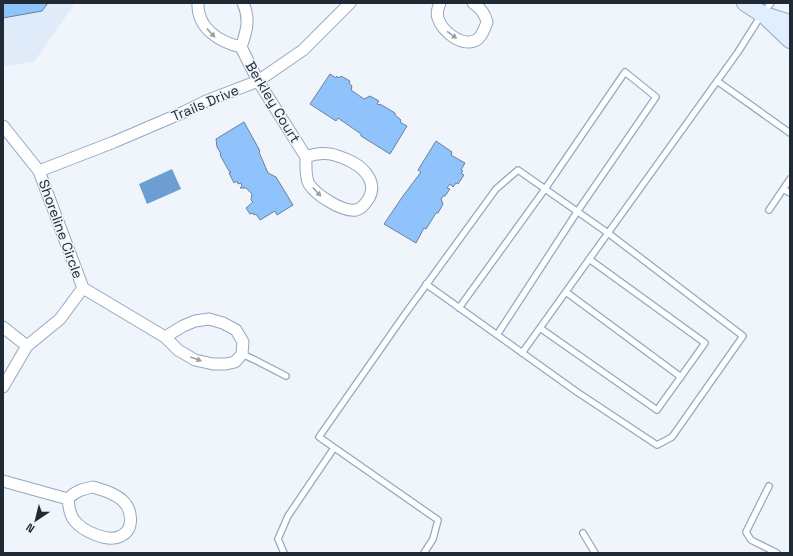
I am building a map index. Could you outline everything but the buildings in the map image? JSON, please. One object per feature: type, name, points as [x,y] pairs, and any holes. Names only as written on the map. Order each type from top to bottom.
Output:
[{"type":"main road","points":[[745,3],[767,8],[790,23]]},
{"type":"main road","points":[[767,8],[790,40]]},
{"type":"street","name":"Berkley Court","points":[[198,3],[202,22],[210,32],[217,38],[231,45],[240,47],[258,81],[306,157],[305,168],[308,183],[322,198],[340,207],[356,210],[366,204],[373,192],[371,180],[358,165],[339,155],[324,152],[315,153],[306,157]]},
{"type":"street","name":"Berkley Court","points":[[240,47],[244,39],[247,22],[247,12],[243,3]]},
{"type":"street","name":"Trails Drive","points":[[39,171],[128,136],[206,101],[258,81],[304,50],[350,3]]},
{"type":"street","points":[[440,3],[437,9],[437,17],[442,28],[460,41],[471,42],[479,38],[488,22],[485,15],[477,5],[473,3]]},
{"type":"street","name":"Shoreline Circle","points":[[3,126],[39,171],[83,288],[60,319],[27,346],[3,387]]},
{"type":"street","points":[[83,288],[166,336],[178,350],[195,360],[212,364],[226,364],[236,362],[242,354],[242,342],[236,330],[223,322],[209,319],[195,321],[182,326],[166,336]]},
{"type":"street","points":[[3,327],[27,346]]},
{"type":"street","points":[[3,481],[68,499]]},
{"type":"street","points":[[93,487],[107,491],[122,500],[129,509],[131,522],[127,532],[119,537],[106,538],[87,531],[74,520],[69,509],[68,499],[72,494],[81,489],[93,487]]},
{"type":"lane","points":[[522,353],[738,52],[767,8]]},
{"type":"lane","points":[[459,308],[545,189],[625,72],[656,97],[577,212],[497,335]]},
{"type":"lane","points":[[716,81],[790,133]]},
{"type":"lane","points":[[424,553],[433,539],[438,520],[319,438],[426,284],[496,189],[518,170],[608,233],[743,336],[672,437],[657,445],[577,392],[426,284]]},
{"type":"lane","points":[[769,210],[790,179]]},
{"type":"lane","points":[[783,189],[790,193]]},
{"type":"lane","points":[[540,328],[657,410],[681,377],[705,343],[589,259]]},
{"type":"lane","points":[[566,292],[681,377]]},
{"type":"lane","points":[[242,354],[286,376]]},
{"type":"lane","points":[[284,553],[278,539],[288,516],[334,448]]},
{"type":"lane","points":[[769,486],[746,532],[751,540],[777,553]]},
{"type":"lane","points":[[583,533],[595,553]]},
{"type":"shaded area","points":[[3,3],[75,3],[34,62],[3,66]]},
{"type":"water","points":[[172,169],[181,189],[147,204],[139,184]]}]
